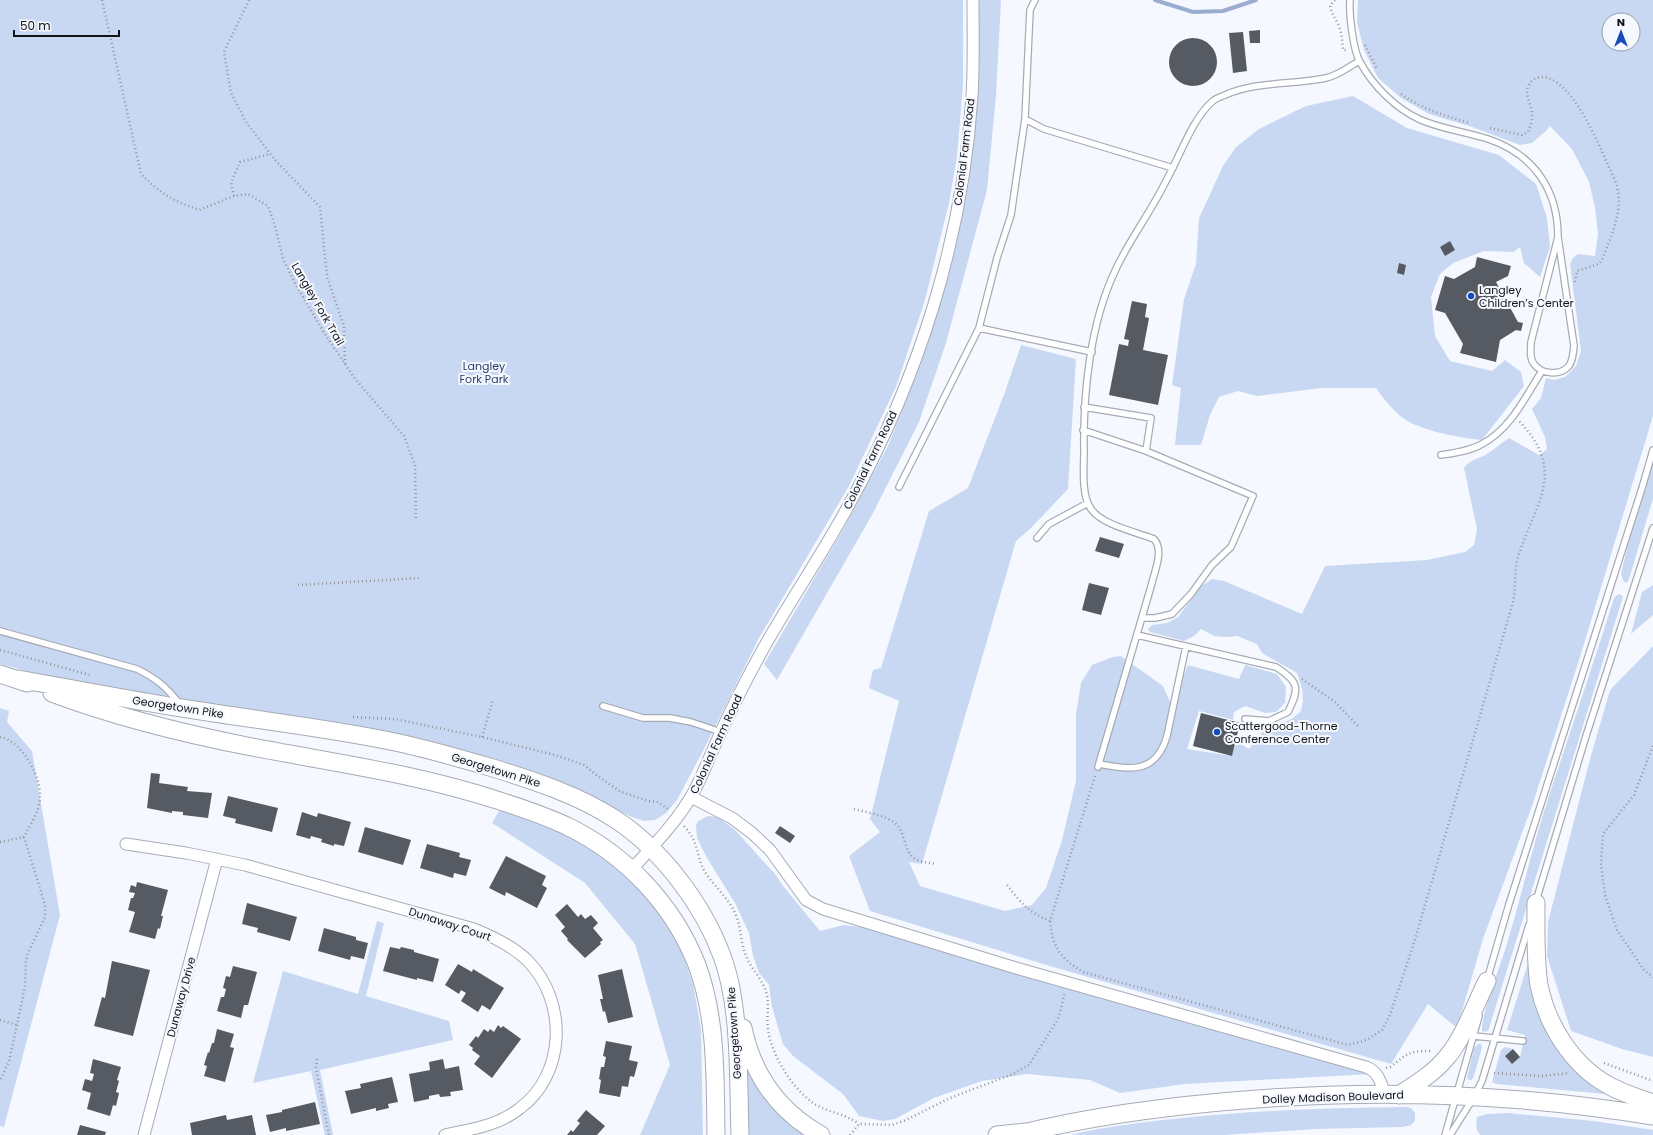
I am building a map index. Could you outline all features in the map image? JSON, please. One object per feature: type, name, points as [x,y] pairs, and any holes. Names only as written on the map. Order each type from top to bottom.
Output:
[{"type":"main road","name":"Georgetown Pike","points":[[0,674],[18,679],[183,708],[312,727],[430,750],[490,767],[557,790],[589,804],[623,824],[651,849],[674,874],[701,913],[716,942],[732,987],[740,1135]]},
{"type":"main road","name":"Georgetown Pike","points":[[18,679],[90,707],[166,727],[254,747],[415,776],[479,794],[567,826],[608,850],[653,892],[672,918],[687,943],[701,977],[713,1036],[716,1135]]},
{"type":"main road","points":[[1536,903],[1537,965],[1541,994],[1548,1014],[1557,1032],[1581,1065],[1598,1079],[1609,1086],[1653,1103]]},
{"type":"main road","points":[[1392,1095],[1426,1077],[1444,1061],[1459,1039],[1487,980]]},
{"type":"main road","points":[[732,987],[748,1048],[762,1080],[776,1099],[794,1116],[821,1135]]},
{"type":"main road","name":"Dolley Madison Boulevard","points":[[998,1135],[1022,1133],[1104,1116],[1206,1103],[1307,1096],[1392,1095],[1474,1097],[1559,1104],[1653,1116]]},
{"type":"street","name":"Colonial Farm Road","points":[[631,870],[670,826],[691,797],[736,699],[764,648],[851,502],[886,432],[915,364],[942,273],[958,204],[965,163],[972,97],[974,45],[973,0]]},
{"type":"street","points":[[691,797],[732,818],[752,833],[770,850],[806,900],[823,909],[1016,968],[1374,1070],[1392,1095]]},
{"type":"street","name":"Dunaway Court","points":[[126,844],[186,853],[245,865],[474,929],[503,941],[528,960],[535,968],[548,991],[554,1007],[557,1026],[556,1046],[551,1065],[544,1081],[534,1095],[506,1118],[489,1125],[445,1135]]},
{"type":"street","name":"Dunaway Drive","points":[[144,1135],[217,859]]},
{"type":"lane","points":[[899,487],[979,328],[997,258],[1011,215],[1026,119],[1030,10],[1035,0]]},
{"type":"lane","points":[[1350,0],[1349,12],[1359,61],[1380,89],[1397,106],[1421,120],[1488,139],[1520,154],[1531,164],[1548,190],[1557,218],[1558,238],[1574,346],[1572,360],[1568,367],[1561,372],[1553,373],[1542,371],[1534,364],[1531,356],[1531,342],[1558,238]]},
{"type":"lane","points":[[1186,646],[1167,736],[1163,748],[1157,758],[1150,763],[1137,768],[1098,766],[1142,618],[1158,560],[1159,547],[1154,539],[1098,517],[1088,503],[1084,483],[1084,407],[1099,316],[1107,289],[1115,270],[1173,168],[1200,114],[1214,100],[1236,90],[1282,82],[1328,78],[1359,61]]},
{"type":"lane","points":[[1026,119],[1044,129],[1173,168]]},
{"type":"lane","points":[[979,328],[1092,352]]},
{"type":"lane","points":[[1441,455],[1466,450],[1482,444],[1504,428],[1542,371]]},
{"type":"lane","points":[[1084,407],[1151,418],[1146,451]]},
{"type":"lane","points":[[1083,430],[1146,451],[1253,496],[1231,547],[1212,565],[1191,594],[1172,614],[1155,618],[1142,618]]},
{"type":"lane","points":[[1445,1135],[1474,1036],[1487,980],[1509,904],[1640,496],[1653,450]]},
{"type":"lane","points":[[1037,538],[1049,524],[1088,503]]},
{"type":"lane","points":[[1450,1135],[1474,1097],[1485,1072],[1584,744],[1653,528]]},
{"type":"lane","points":[[0,631],[137,669],[154,678],[168,689],[183,708]]},
{"type":"lane","points":[[1137,635],[1276,668],[1292,677],[1296,688],[1294,700],[1288,712],[1269,721],[1245,719]]},
{"type":"lane","points":[[603,706],[643,718],[670,718],[691,722],[721,732]]},
{"type":"lane","points":[[1474,1036],[1523,1041]]},
{"type":"path","name":"Langley Fork Trail","points":[[102,0],[141,174],[157,190],[174,201],[199,210],[234,196],[248,194],[268,206],[275,226],[283,259],[326,336],[356,380],[404,436],[415,465],[416,518]]},
{"type":"path","points":[[249,0],[224,52],[231,93],[246,122],[270,154],[320,207],[327,277],[344,326],[345,364]]},
{"type":"path","points":[[1335,0],[1330,6],[1331,14],[1337,22],[1341,32],[1343,50],[1365,44],[1380,75]]},
{"type":"path","points":[[1484,126],[1522,135],[1528,132],[1532,114],[1526,91],[1534,78],[1540,77],[1559,83],[1578,107],[1593,131],[1618,191],[1618,205],[1616,222],[1602,260],[1599,264],[1577,270],[1575,281],[1576,288]]},
{"type":"path","points":[[1396,90],[1416,104],[1446,116],[1476,124]]},
{"type":"path","points":[[234,196],[231,183],[240,162],[270,154]]},
{"type":"path","points":[[1098,766],[1050,921],[1051,934],[1057,950],[1068,963],[1083,972],[1348,1045],[1367,1040],[1382,1030],[1390,1015],[1414,943],[1513,602],[1518,557],[1544,491],[1546,478],[1544,462],[1537,442],[1514,415]]},
{"type":"path","points":[[298,585],[421,578]]},
{"type":"path","points":[[1281,671],[1293,674],[1309,683],[1335,702],[1360,728]]},
{"type":"path","points":[[482,737],[492,700]]},
{"type":"path","points":[[0,737],[7,738],[15,743],[26,756],[40,786],[38,808],[24,837],[45,905],[45,917],[28,953],[26,961],[25,986],[17,1026],[9,1061],[0,1080]]},
{"type":"path","points":[[1653,746],[1634,795],[1603,834],[1601,865],[1605,895],[1617,930],[1644,970],[1653,977]]},
{"type":"path","points":[[854,809],[883,817],[896,824],[901,831],[906,849],[912,858],[922,862],[937,864]]},
{"type":"path","points":[[685,827],[694,839],[706,872],[734,911],[746,958],[766,991],[768,998],[768,1029],[770,1041],[778,1061],[808,1099],[821,1107],[844,1115],[859,1124],[888,1125],[899,1122],[950,1098],[1013,1074],[1029,1065],[1058,1019],[1069,982]]},
{"type":"path","points":[[0,842],[24,837]]},
{"type":"path","points":[[1007,886],[1022,905],[1035,915],[1050,921]]},
{"type":"path","points":[[0,1020],[17,1026]]},
{"type":"path","points":[[1374,1070],[1390,1067],[1408,1053],[1414,1051],[1432,1051],[1444,1061]]},
{"type":"path","points":[[317,1059],[316,1068],[329,1135]]},
{"type":"path","points":[[1603,1062],[1653,1081]]},
{"type":"path","points":[[1485,1072],[1542,1076],[1570,1073],[1581,1065]]},
{"type":"path","points":[[850,1135],[859,1124]]},
{"type":"green space","name":"Langley Fork Park","points":[[0,0],[963,0],[963,85],[957,157],[949,203],[925,300],[896,387],[849,486],[759,638],[702,753],[677,800],[666,813],[655,820],[644,821],[559,784],[490,758],[430,741],[90,688],[0,664]]},
{"type":"green space","points":[[979,0],[1001,0],[996,96],[987,190],[946,343],[919,422],[872,515],[777,680],[764,664],[841,533],[888,446],[921,363],[949,271],[969,182],[978,85]]},
{"type":"green space","points":[[1358,0],[1653,0],[1653,416],[1580,657],[1533,803],[1483,939],[1457,1028],[1428,1004],[1391,1064],[1053,967],[870,911],[849,856],[880,832],[870,819],[899,701],[869,688],[873,670],[881,668],[929,511],[968,488],[1005,392],[1021,345],[1076,359],[1068,489],[1031,528],[1016,541],[922,864],[909,862],[920,886],[1005,911],[1032,905],[1046,888],[1062,840],[1076,781],[1076,715],[1081,683],[1092,665],[1113,657],[1121,656],[1163,686],[1171,704],[1188,665],[1239,679],[1245,665],[1277,674],[1286,687],[1285,703],[1276,712],[1265,713],[1245,706],[1234,712],[1233,720],[1199,711],[1187,749],[1232,756],[1236,741],[1249,749],[1267,726],[1283,723],[1293,718],[1301,711],[1303,701],[1302,688],[1297,673],[1262,653],[1257,644],[1237,636],[1214,636],[1201,629],[1194,636],[1184,641],[1150,632],[1148,629],[1152,625],[1167,623],[1178,617],[1201,586],[1212,579],[1224,581],[1302,614],[1325,566],[1427,560],[1465,552],[1474,545],[1477,529],[1464,468],[1466,465],[1488,453],[1509,438],[1539,455],[1547,449],[1545,437],[1532,409],[1541,398],[1546,378],[1554,380],[1565,377],[1576,366],[1581,351],[1570,264],[1573,258],[1578,254],[1595,256],[1598,234],[1595,208],[1589,182],[1572,149],[1550,126],[1532,143],[1520,145],[1472,127],[1429,114],[1401,98],[1378,78],[1364,50],[1357,22]]},
{"type":"green space","points":[[1353,96],[1407,128],[1499,155],[1536,184],[1547,218],[1550,247],[1540,277],[1524,263],[1520,247],[1514,252],[1484,251],[1453,263],[1440,274],[1431,297],[1435,336],[1450,361],[1492,371],[1505,360],[1521,372],[1524,386],[1482,440],[1450,435],[1416,425],[1399,415],[1376,388],[1322,388],[1257,396],[1238,391],[1219,397],[1210,415],[1201,445],[1175,445],[1181,388],[1172,385],[1184,299],[1196,264],[1199,218],[1223,166],[1236,147],[1259,129],[1306,106]]},
{"type":"green space","points":[[1653,462],[1653,499],[1627,583],[1624,582],[1621,574],[1628,544]]},
{"type":"green space","points":[[1653,585],[1653,615],[1631,634],[1642,592]]},
{"type":"green space","points":[[1620,594],[1623,597],[1490,1025],[1488,1031],[1484,1032],[1482,1031],[1482,1025],[1484,1015],[1506,947],[1542,817],[1614,598]]},
{"type":"green space","points":[[1653,646],[1653,1057],[1622,1049],[1571,1031],[1547,956],[1548,922],[1590,759],[1610,690]]},
{"type":"green space","points":[[0,708],[9,711],[7,722],[32,751],[60,915],[4,1127],[0,1126]]},
{"type":"green space","points":[[499,811],[513,812],[566,834],[614,863],[647,898],[678,940],[693,984],[701,1029],[703,1135],[640,1135],[670,1065],[635,944],[585,883],[492,823]]},
{"type":"green space","points":[[708,816],[718,817],[735,830],[775,874],[820,931],[844,925],[876,929],[1372,1074],[1185,1084],[1120,1093],[1090,1080],[1027,1074],[982,1081],[934,1098],[895,1119],[883,1121],[859,1116],[843,1094],[793,1056],[783,1044],[772,1007],[769,985],[759,973],[753,956],[749,933],[735,903],[707,858],[697,838],[696,825],[698,821]]},
{"type":"green space","points":[[377,921],[384,923],[366,996],[449,1021],[453,1040],[320,1070],[333,1135],[325,1135],[311,1071],[253,1083],[283,971],[358,994]]},
{"type":"green space","points":[[1530,957],[1569,1063],[1605,1094],[1496,1084],[1492,1082],[1501,1050],[1505,1047],[1513,1049],[1505,1056],[1520,1057],[1525,1035],[1507,1030]]},
{"type":"green space","points":[[1478,1044],[1481,1044],[1482,1048],[1474,1076],[1472,1080],[1469,1080],[1467,1078],[1474,1048]]},
{"type":"green space","points":[[742,1046],[805,1135],[744,1135]]},
{"type":"green space","points":[[1411,1108],[1415,1113],[1415,1121],[1411,1125],[1403,1127],[1316,1129],[1224,1135],[1070,1135],[1126,1125],[1210,1115],[1294,1110]]},
{"type":"green space","points":[[1508,1113],[1594,1121],[1653,1130],[1653,1135],[1481,1135],[1479,1133],[1476,1124],[1477,1117],[1487,1114]]},
{"type":"building","points":[[1260,30],[1260,43],[1250,43],[1249,31]]},
{"type":"building","points":[[1243,32],[1247,71],[1233,73],[1229,33]]},
{"type":"building","points":[[1188,38],[1198,38],[1210,45],[1217,57],[1217,67],[1210,79],[1198,86],[1188,86],[1180,82],[1173,75],[1169,67],[1169,57],[1173,49],[1180,42]]},
{"type":"building","points":[[1450,241],[1455,250],[1445,256],[1440,247]]},
{"type":"building","name":"Langley Children’s Center","points":[[1477,257],[1511,266],[1508,276],[1496,282],[1518,322],[1523,323],[1521,331],[1516,330],[1500,340],[1496,362],[1460,353],[1463,344],[1445,313],[1435,310],[1445,276],[1454,279],[1475,267]]},
{"type":"building","points":[[1399,263],[1406,265],[1404,275],[1397,273]]},
{"type":"building","points":[[1132,301],[1147,304],[1145,317],[1149,318],[1143,350],[1168,355],[1158,405],[1109,395],[1119,344],[1128,346],[1129,340],[1124,339]]},
{"type":"building","points":[[1100,537],[1124,544],[1119,558],[1095,551]]},
{"type":"building","points":[[1089,583],[1109,588],[1101,615],[1082,610]]},
{"type":"building","name":"Scattergood-Thorne Conference Center","points":[[1201,713],[1240,723],[1232,756],[1193,746]]},
{"type":"building","points":[[151,773],[160,774],[159,783],[188,787],[187,791],[212,793],[208,818],[183,815],[183,812],[172,811],[172,813],[147,808]]},
{"type":"building","points":[[228,796],[278,808],[272,832],[235,823],[236,819],[223,816]]},
{"type":"building","points":[[302,812],[317,817],[318,813],[351,822],[344,846],[334,844],[334,846],[321,842],[322,839],[311,836],[310,839],[296,835]]},
{"type":"building","points":[[780,826],[795,836],[790,843],[775,833]]},
{"type":"building","points":[[365,827],[411,840],[403,865],[358,852]]},
{"type":"building","points":[[427,844],[460,853],[459,857],[471,860],[466,876],[454,873],[453,878],[420,868]]},
{"type":"building","points":[[506,856],[546,876],[542,885],[547,888],[537,908],[506,892],[505,896],[489,888]]},
{"type":"building","points":[[137,882],[168,890],[161,916],[163,916],[160,929],[158,928],[155,939],[129,932],[135,912],[128,910],[131,898],[133,898],[135,893],[129,892],[131,885],[136,887]]},
{"type":"building","points":[[247,903],[297,917],[290,941],[257,932],[258,928],[242,924]]},
{"type":"building","points":[[567,904],[578,917],[581,914],[585,919],[591,915],[598,923],[593,928],[603,940],[600,942],[601,944],[585,958],[567,940],[568,939],[561,931],[565,927],[555,915]]},
{"type":"building","points":[[324,928],[356,937],[356,940],[368,943],[364,959],[351,956],[350,960],[318,951]]},
{"type":"building","points":[[390,947],[400,949],[401,947],[414,950],[414,952],[439,959],[433,982],[417,978],[417,980],[383,971]]},
{"type":"building","points":[[112,961],[150,970],[133,1036],[94,1026],[102,997],[105,998]]},
{"type":"building","points":[[458,964],[472,972],[473,969],[504,988],[490,1010],[482,1005],[478,1012],[461,1001],[466,993],[461,990],[459,994],[445,985]]},
{"type":"building","points":[[233,966],[257,972],[248,1005],[244,1005],[241,1018],[217,1011],[221,997],[224,997],[226,989],[223,988],[226,976],[230,977]]},
{"type":"building","points":[[622,969],[633,1017],[608,1023],[605,1011],[603,1012],[600,999],[603,999],[598,975]]},
{"type":"building","points":[[498,1025],[501,1028],[503,1026],[521,1039],[492,1078],[474,1064],[480,1056],[472,1050],[473,1048],[469,1045],[476,1036],[478,1038],[484,1029],[488,1032],[490,1029],[494,1032]]},
{"type":"building","points":[[217,1029],[234,1034],[230,1047],[234,1048],[225,1082],[204,1076],[207,1066],[204,1065],[212,1043],[214,1043]]},
{"type":"building","points":[[606,1041],[632,1046],[629,1060],[638,1062],[634,1077],[630,1076],[628,1087],[622,1086],[620,1097],[599,1093],[601,1067],[604,1067],[606,1057],[603,1056]]},
{"type":"building","points":[[1513,1049],[1520,1057],[1512,1064],[1505,1056]]},
{"type":"building","points":[[93,1059],[121,1067],[117,1080],[119,1081],[116,1092],[119,1093],[116,1106],[113,1105],[110,1116],[87,1109],[91,1093],[82,1090],[85,1079],[92,1081],[94,1074],[90,1073]]},
{"type":"building","points":[[443,1059],[445,1069],[459,1066],[463,1090],[450,1092],[451,1096],[440,1097],[439,1094],[429,1096],[429,1099],[414,1102],[409,1074],[430,1070],[429,1062]]},
{"type":"building","points":[[392,1077],[398,1102],[388,1104],[389,1108],[376,1111],[376,1108],[351,1114],[345,1091],[361,1088],[360,1084]]},
{"type":"building","points":[[315,1102],[320,1124],[286,1131],[286,1128],[270,1132],[266,1115],[282,1112],[282,1110]]},
{"type":"building","points":[[586,1110],[605,1126],[597,1135],[567,1135],[571,1130],[573,1132],[580,1123],[577,1121]]},
{"type":"building","points":[[226,1115],[227,1120],[252,1115],[256,1135],[192,1135],[190,1123]]},
{"type":"building","points":[[80,1125],[106,1132],[105,1135],[77,1135]]},
{"type":"waterway","points":[[1155,0],[1193,12],[1223,11],[1256,0]]},
{"type":"place","name":"Langley Children’s Center","points":[[1471,296]]},
{"type":"place","name":"Scattergood-Thorne Conference Center","points":[[1217,732]]}]
